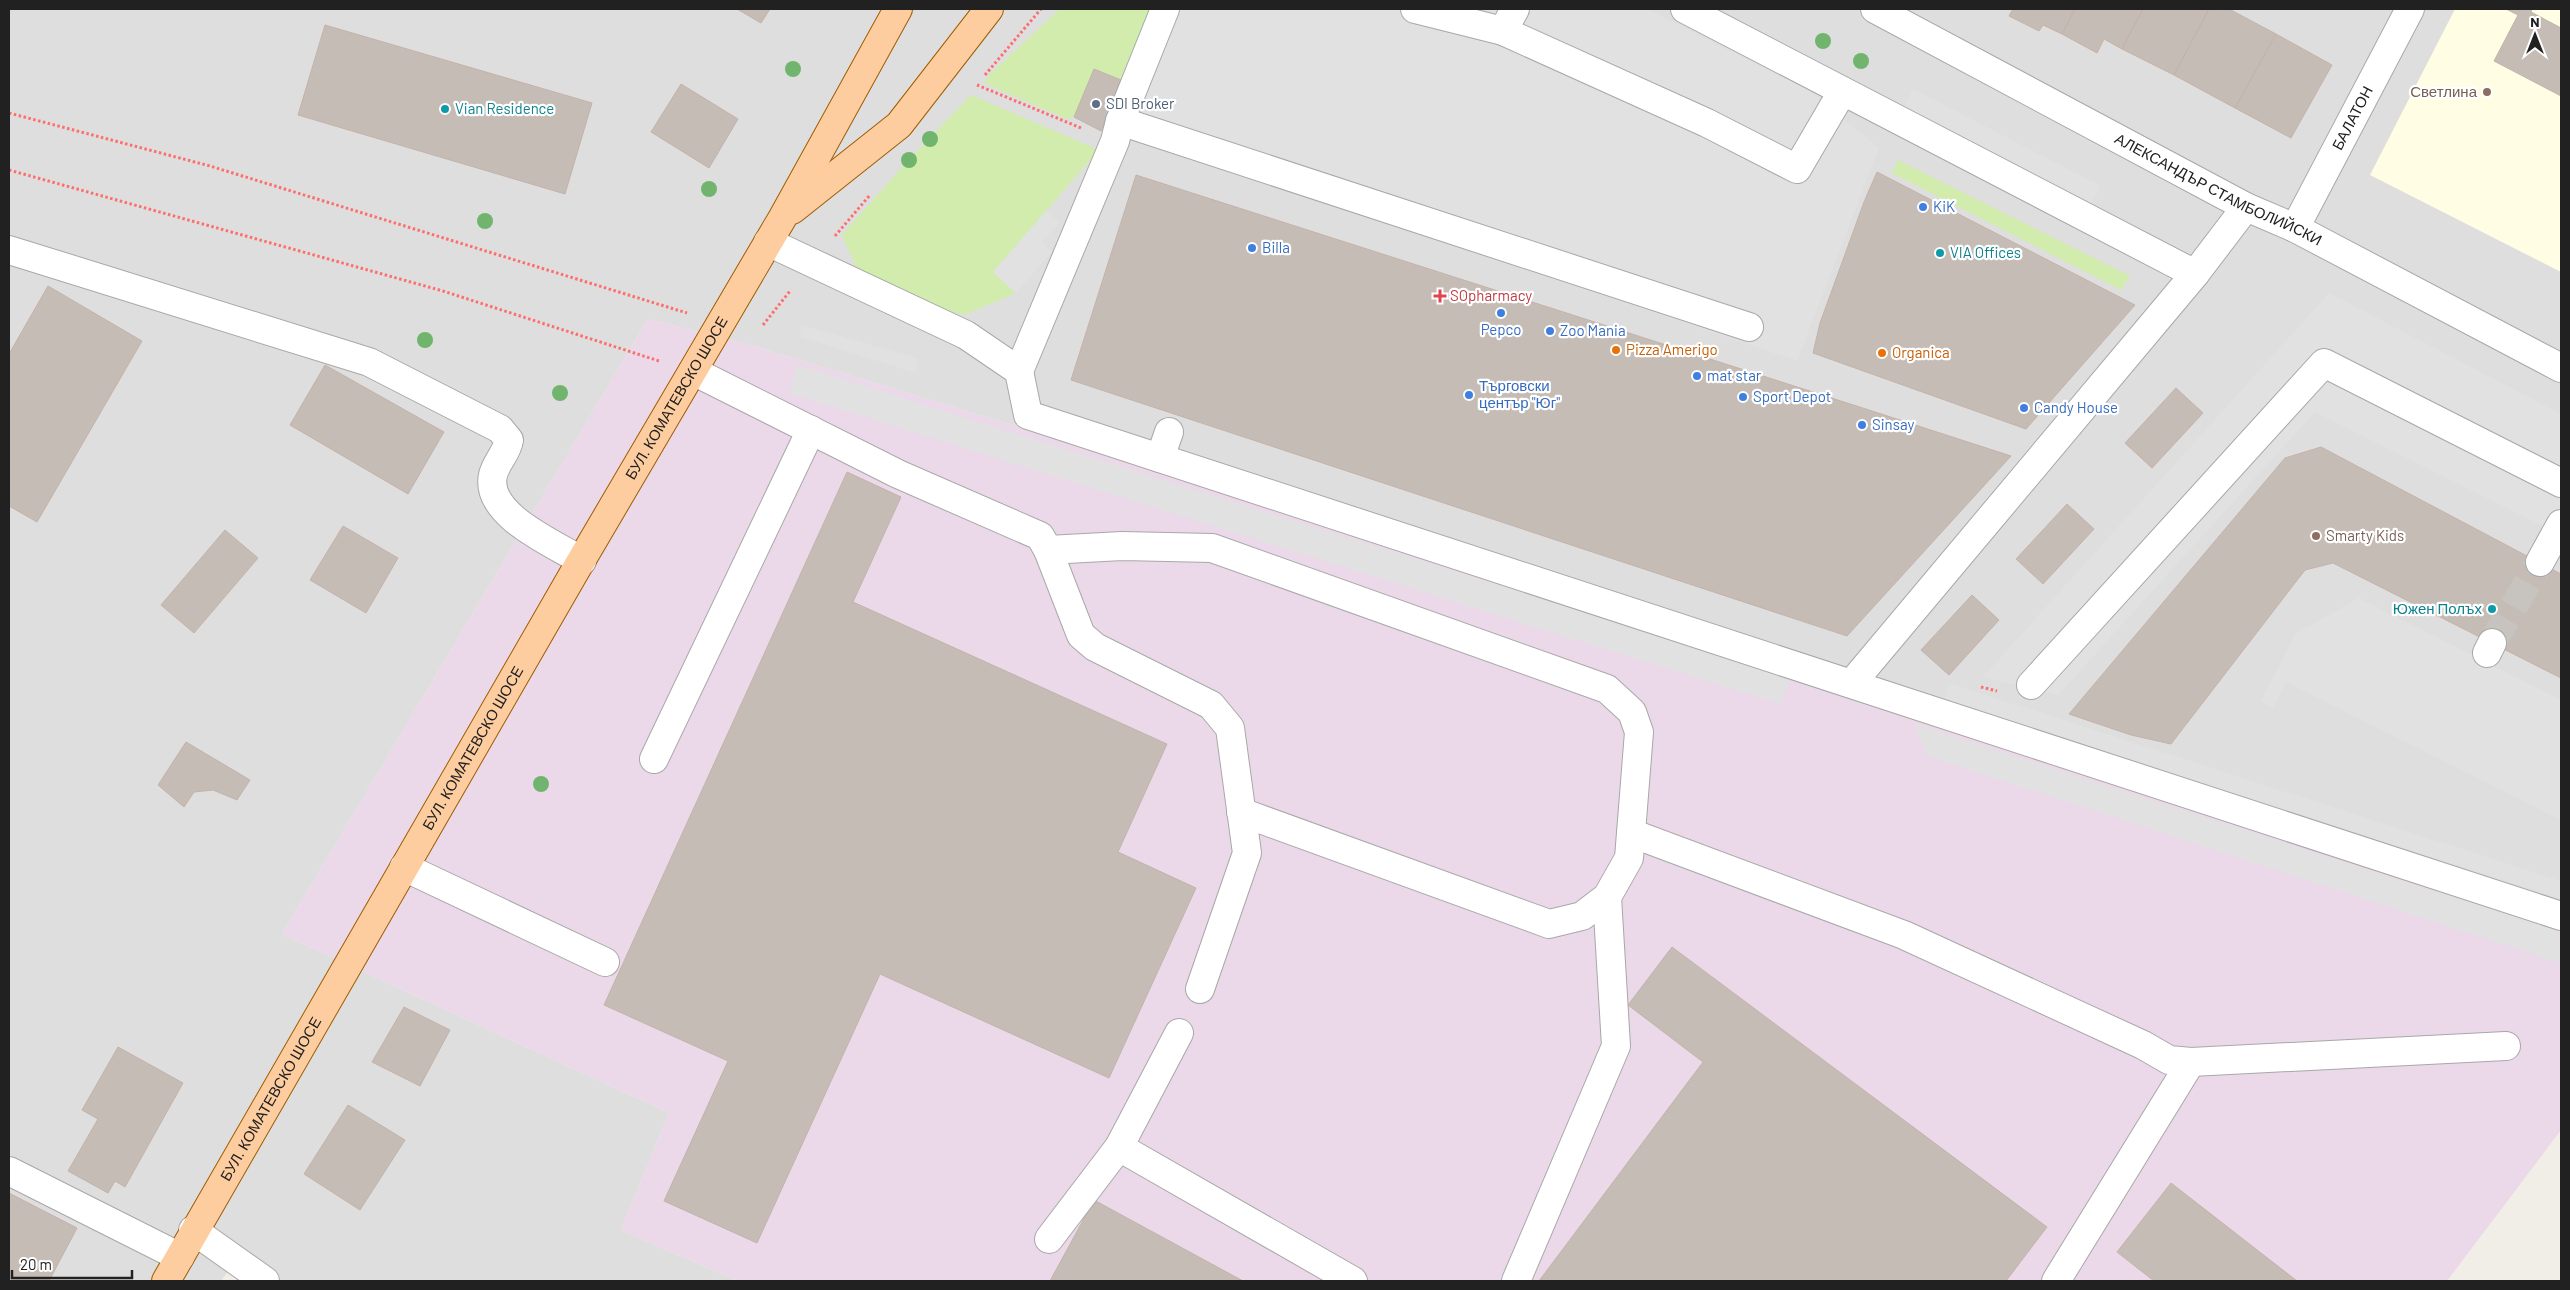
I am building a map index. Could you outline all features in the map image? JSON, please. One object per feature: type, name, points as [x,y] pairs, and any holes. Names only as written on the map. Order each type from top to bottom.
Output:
[{"type":"main road","name":"БУЛ. КОМАТЕВСКО ШОСЕ","points":[[166,1281],[193,1230],[783,217],[898,9]]},
{"type":"main road","name":"БУЛ. КОМАТЕВСКО ШОСЕ","points":[[783,217],[899,125],[989,9]]},
{"type":"street","points":[[1165,9],[1018,371],[1028,416],[1852,683],[2561,916]]},
{"type":"street","points":[[1415,9],[1509,20],[1797,169],[1842,92]]},
{"type":"street","points":[[1685,9],[2195,274]]},
{"type":"street","name":"АЛЕКСАНДЪР СТАМБОЛИЙСКИ","points":[[1875,9],[2246,207],[2295,228],[2561,368]]},
{"type":"street","name":"БАЛАТОН","points":[[2295,228],[2410,9]]},
{"type":"street","points":[[1117,131],[1749,327]]},
{"type":"street","points":[[1852,683],[2195,274],[2246,207]]},
{"type":"street","points":[[768,242],[966,335],[1018,371]]},
{"type":"street","points":[[10,252],[369,362],[500,429],[509,440],[507,451],[493,474],[494,491],[503,509],[519,523],[582,561]]},
{"type":"street","points":[[2031,685],[2324,363],[2561,483]]},
{"type":"street","points":[[693,371],[898,474],[1040,536],[1048,550],[1081,635],[1095,647],[1211,706],[1230,728],[1247,853],[1200,989]]},
{"type":"street","points":[[654,759],[811,430]]},
{"type":"street","points":[[1160,458],[1169,432]]},
{"type":"street","points":[[2540,562],[2561,524]]},
{"type":"street","points":[[1048,550],[1122,546],[1212,548],[1607,689],[1632,712],[1639,732],[1629,858],[1607,897],[1582,916],[1549,924],[1241,812]]},
{"type":"street","points":[[1631,833],[1904,935],[2143,1045],[2168,1060],[2191,1062],[2506,1046]]},
{"type":"street","points":[[404,867],[605,962]]},
{"type":"street","points":[[1516,1281],[1616,1046],[1607,897]]},
{"type":"street","points":[[1049,1239],[1120,1147],[1179,1033]]},
{"type":"street","points":[[2056,1281],[2191,1062]]},
{"type":"street","points":[[1120,1147],[1353,1281]]},
{"type":"street","points":[[9,1171],[180,1257]]},
{"type":"street","points":[[193,1230],[265,1281]]},
{"type":"path","points":[[972,90],[1041,9]]},
{"type":"path","points":[[977,85],[1117,131]]},
{"type":"path","points":[[9,114],[210,166],[721,323]]},
{"type":"path","points":[[9,170],[443,291],[693,371]]},
{"type":"path","points":[[760,329],[874,191]]},
{"type":"shaded area","points":[[9,9],[2561,9],[2561,903],[754,346],[648,319],[282,934],[669,1113],[621,1230],[738,1281],[258,1281],[232,1265],[221,1281],[9,1281]]},
{"type":"shaded area","points":[[1161,9],[1647,9],[1810,91],[1879,148],[1797,361],[1108,127]]},
{"type":"shaded area","name":"Светлина","points":[[2455,9],[2561,9],[2561,272],[2370,175]]},
{"type":"shaded area","points":[[1913,89],[2101,186],[2089,208],[1902,111]]},
{"type":"shaded area","points":[[1046,211],[1060,222],[1042,242],[1052,252],[1016,293],[993,272]]},
{"type":"shaded area","points":[[2329,293],[2561,414],[2561,535],[2315,412],[2058,695],[1983,677]]},
{"type":"shaded area","points":[[648,319],[754,346],[2561,903],[2561,1130],[2447,1281],[738,1281],[621,1230],[669,1113],[282,934]]},
{"type":"shaded area","points":[[801,325],[918,358],[916,373],[800,337]]},
{"type":"shaded area","points":[[797,365],[1790,677],[1781,704],[789,393]]},
{"type":"shaded area","points":[[2359,598],[2561,700],[2561,820],[2286,682],[2273,708],[2261,701],[2295,634]]},
{"type":"shaded area","points":[[1949,683],[2561,881],[2561,899],[1944,700]]},
{"type":"shaded area","points":[[1914,724],[2558,931],[2561,944],[2561,963],[1927,756]]},
{"type":"green space","points":[[1060,9],[1156,9],[1121,80],[1094,69],[1074,117],[1067,119],[984,83],[991,73]]},
{"type":"green space","points":[[971,95],[1099,150],[993,272],[1016,293],[964,315],[876,288],[858,271],[842,235],[903,166]]},
{"type":"green space","points":[[1898,160],[2130,276],[2121,290],[1892,173]]},
{"type":"building","points":[[737,9],[770,9],[761,23]]},
{"type":"building","points":[[2013,9],[2075,9],[2062,34],[2043,25],[2039,31],[2009,16]]},
{"type":"building","points":[[2075,9],[2143,9],[2122,49],[2104,39],[2097,53],[2062,34]]},
{"type":"building","points":[[2143,9],[2209,9],[2174,75],[2122,49]]},
{"type":"building","points":[[2209,9],[2229,9],[2276,34],[2235,108],[2174,75]]},
{"type":"building","points":[[2506,9],[2532,9],[2531,12],[2561,28],[2561,96],[2494,61],[2518,15]]},
{"type":"building","name":"Vian Residence","points":[[325,25],[592,103],[565,194],[298,115]]},
{"type":"building","points":[[2276,34],[2332,65],[2291,138],[2235,108]]},
{"type":"building","name":"SDI Broker","points":[[1094,69],[1121,80],[1101,131],[1074,117]]},
{"type":"building","points":[[681,84],[738,119],[709,168],[651,132]]},
{"type":"building","name":"VIA Offices","points":[[1877,172],[2135,305],[2026,429],[1813,353],[1820,323],[1864,202]]},
{"type":"building","name":"Търговски център \"Юг\"","points":[[1136,175],[2011,456],[1847,636],[1071,380]]},
{"type":"building","points":[[48,286],[142,341],[37,522],[9,506],[9,354]]},
{"type":"building","points":[[325,365],[444,432],[408,494],[290,425]]},
{"type":"building","points":[[2176,388],[2203,413],[2152,468],[2125,443]]},
{"type":"building","name":"Южен Полъх","points":[[2321,447],[2561,574],[2561,678],[2333,563],[2305,570],[2171,744],[2131,735],[2069,714],[2285,458]]},
{"type":"building","points":[[847,472],[901,497],[853,602],[1167,744],[1118,852],[1196,888],[1109,1078],[880,974],[757,1243],[664,1201],[728,1061],[604,1005]]},
{"type":"building","points":[[2067,504],[2094,529],[2043,584],[2016,559]]},
{"type":"building","points":[[343,526],[398,558],[366,613],[310,580]]},
{"type":"building","points":[[225,530],[258,558],[194,633],[161,605]]},
{"type":"building","points":[[1972,595],[1999,620],[1949,675],[1921,650]]},
{"type":"building","points":[[186,742],[250,780],[237,800],[213,790],[194,792],[184,807],[158,785]]},
{"type":"building","points":[[1672,947],[2047,1227],[2006,1281],[1539,1281],[1703,1062],[1628,1005]]},
{"type":"building","points":[[404,1007],[450,1030],[420,1086],[372,1062]]},
{"type":"building","points":[[118,1047],[183,1083],[125,1187],[115,1181],[108,1193],[68,1171],[98,1119],[82,1110]]},
{"type":"building","points":[[348,1105],[405,1140],[360,1210],[304,1174]]},
{"type":"building","points":[[2171,1183],[2297,1281],[2154,1281],[2117,1252]]},
{"type":"building","points":[[9,1193],[77,1228],[49,1281],[9,1281]]},
{"type":"building","points":[[1094,1200],[1243,1281],[1050,1281]]},
{"type":"tunnel","points":[[2492,643],[2540,562]]},
{"type":"place","name":"Светлина","points":[[2487,92]]},
{"type":"place","name":"SDI Broker","points":[[1096,104]]},
{"type":"place","name":"Vian Residence","points":[[445,109]]},
{"type":"place","name":"KiK","points":[[1923,207]]},
{"type":"place","name":"Billa","points":[[1252,248]]},
{"type":"place","name":"VIA Offices","points":[[1940,253]]},
{"type":"place","name":"SOpharmacy","points":[[1440,296]]},
{"type":"place","name":"Pepco","points":[[1501,313]]},
{"type":"place","name":"Zoo Mania","points":[[1550,331]]},
{"type":"place","name":"Pizza Amerigo","points":[[1616,350]]},
{"type":"place","name":"Organica","points":[[1882,353]]},
{"type":"place","name":"mat star","points":[[1697,376]]},
{"type":"place","name":"Търговски център \"Юг\"","points":[[1469,395]]},
{"type":"place","name":"Sport Depot","points":[[1743,397]]},
{"type":"place","name":"Candy House","points":[[2024,408]]},
{"type":"place","name":"Sinsay","points":[[1862,425]]},
{"type":"place","name":"Smarty Kids","points":[[2316,536]]},
{"type":"place","name":"Южен Полъх","points":[[2492,609]]}]
